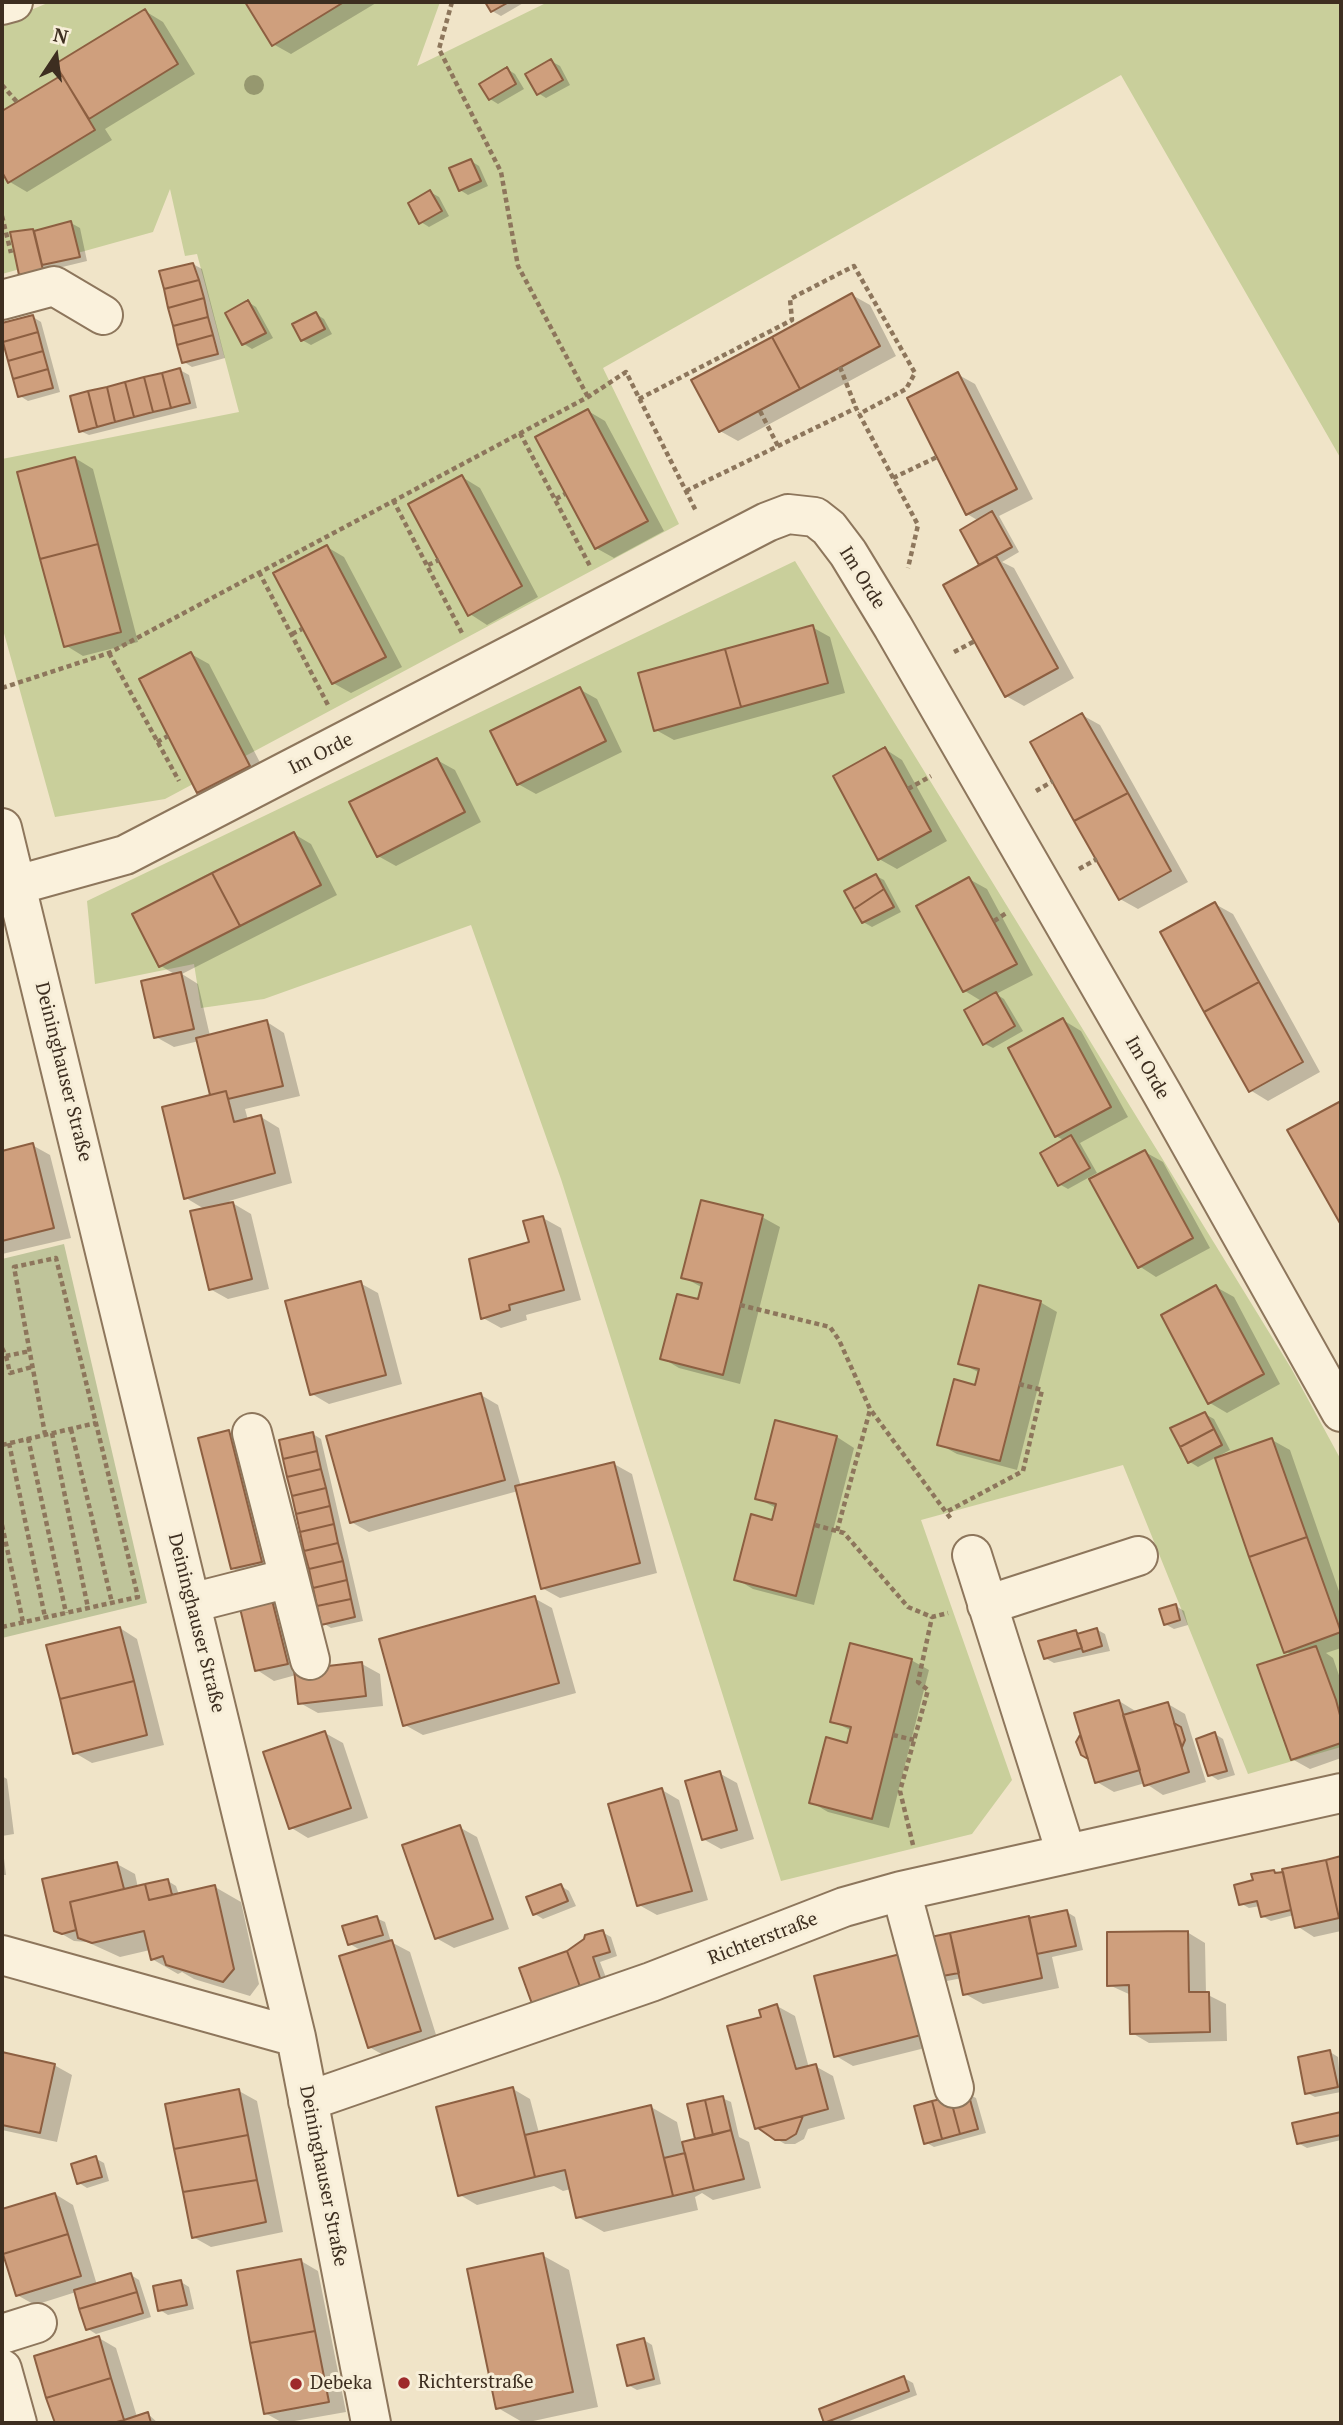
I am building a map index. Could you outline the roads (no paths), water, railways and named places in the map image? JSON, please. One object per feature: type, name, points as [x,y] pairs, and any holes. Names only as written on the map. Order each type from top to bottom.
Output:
[{"type":"street","points":[[2,5],[13,2]]},
{"type":"street","points":[[2,300],[54,286],[103,315]]},
{"type":"street","name":"Im Orde","points":[[17,885],[125,855],[715,549],[788,514],[815,517],[829,528],[848,553],[1044,887],[1341,1412]]},
{"type":"street","name":"Deininghauser Straße","points":[[2,828],[296,2037],[370,2423]]},
{"type":"street","points":[[252,1433],[310,1660]]},
{"type":"street","points":[[972,1555],[1066,1853]]},
{"type":"street","points":[[987,1605],[1138,1556]]},
{"type":"street","points":[[191,1603],[289,1578]]},
{"type":"street","name":"Richterstraße","points":[[308,2101],[651,1982],[844,1907],[1066,1853],[1341,1793]]},
{"type":"street","points":[[912,1889],[954,2088]]},
{"type":"street","points":[[2,1955],[296,2037]]},
{"type":"street","points":[[2,2369],[17,2423]]},
{"type":"place","name":"Richterstraße","points":[[404,2383]]},
{"type":"place","name":"Debeka","points":[[296,2384]]}]
